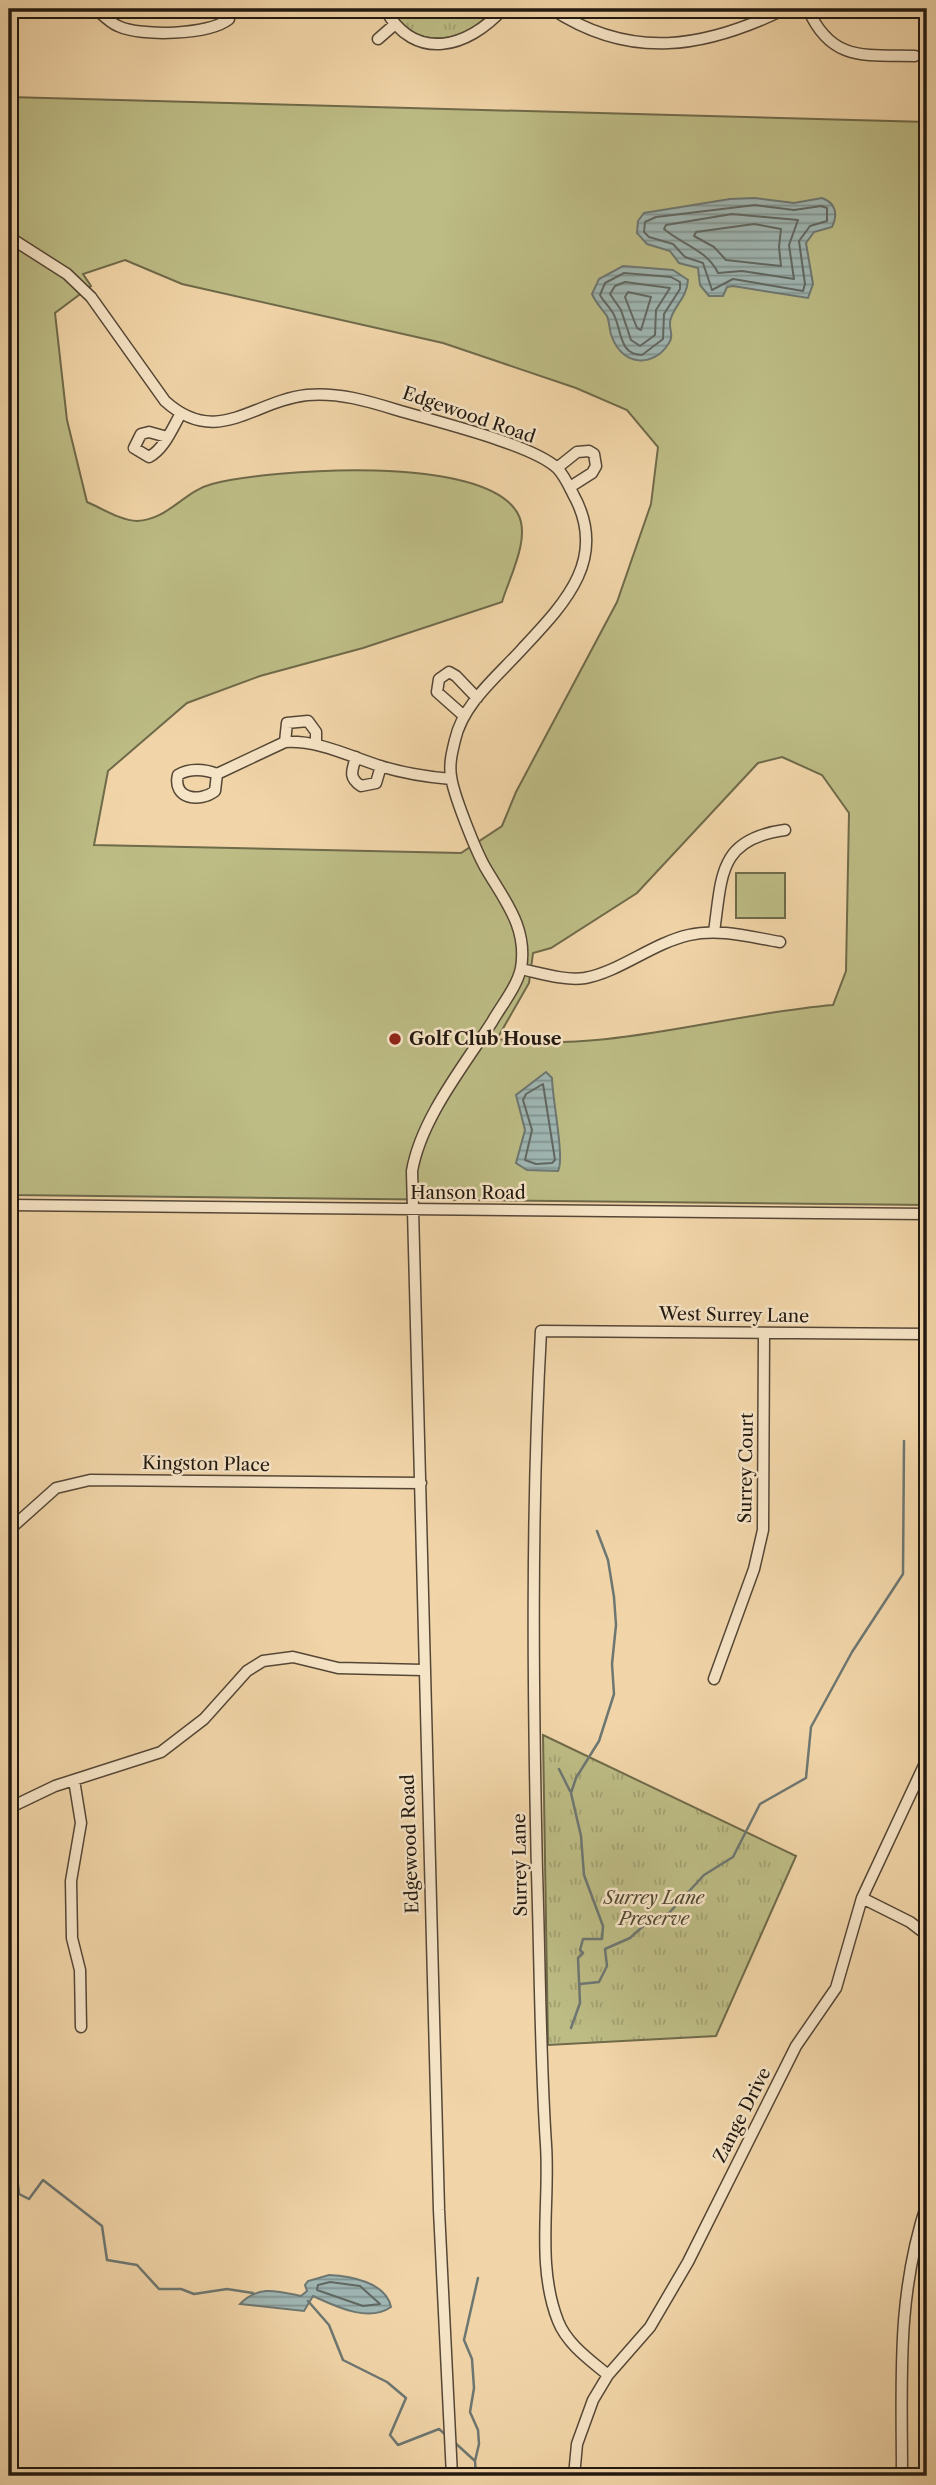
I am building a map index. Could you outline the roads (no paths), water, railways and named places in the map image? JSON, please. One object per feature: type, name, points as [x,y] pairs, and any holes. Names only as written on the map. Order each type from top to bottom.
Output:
[{"type":"street","points":[[96,9],[119,27],[137,30],[211,30],[229,19]]},
{"type":"street","points":[[385,9],[394,25],[418,40],[449,45],[471,37],[503,9]]},
{"type":"street","points":[[552,9],[569,20],[615,38],[666,46],[735,32],[785,9]]},
{"type":"street","points":[[808,9],[825,38],[842,50],[855,55],[915,56]]},
{"type":"street","points":[[378,39],[394,25]]},
{"type":"street","points":[[9,237],[67,274],[91,297],[165,401],[180,415],[167,437]]},
{"type":"street","name":"Edgewood Road","points":[[180,415],[196,420],[233,421],[294,398],[331,394],[389,407],[508,444],[557,468]]},
{"type":"street","points":[[570,488],[592,473],[596,466],[594,454],[589,451],[576,452],[557,468],[570,488],[585,524],[584,562],[579,579],[546,624],[477,698],[464,716],[451,756],[451,779],[484,866],[514,913],[519,926],[521,970],[566,978],[589,977],[674,939],[714,932],[780,942]]},
{"type":"street","points":[[464,716],[437,692],[439,679],[449,672],[457,676],[477,698]]},
{"type":"street","points":[[285,742],[287,723],[308,721],[316,732],[316,744]]},
{"type":"street","points":[[217,774],[285,742],[316,744],[381,766],[420,776],[451,779]]},
{"type":"street","points":[[356,757],[351,774],[353,781],[361,786],[376,783],[381,766]]},
{"type":"street","points":[[714,932],[723,873],[729,856],[758,833],[785,830]]},
{"type":"street","name":"Edgewood Road","points":[[452,2476],[439,2210],[423,1670],[414,1210],[410,1198],[412,1171],[421,1137],[521,970]]},
{"type":"street","name":"Hanson Road","points":[[9,1205],[927,1214]]},
{"type":"street","name":"West Surrey Lane","points":[[541,1331],[927,1334]]},
{"type":"street","name":"Surrey Lane","points":[[541,1331],[532,1557],[536,1802],[547,2157],[545,2239],[552,2298],[558,2322],[581,2353],[608,2375]]},
{"type":"street","name":"Surrey Court","points":[[714,1679],[754,1569],[763,1530],[766,1489],[764,1333]]},
{"type":"street","name":"Kingston Place","points":[[9,1530],[56,1488],[90,1480],[421,1483]]},
{"type":"street","points":[[9,1808],[74,1780],[146,1758],[176,1743],[204,1719],[247,1671],[262,1661],[293,1657],[338,1668],[423,1670]]},
{"type":"street","name":"Zange Drive","points":[[574,2476],[577,2444],[584,2418],[608,2375],[650,2327],[688,2262],[796,2046],[836,1988],[862,1898],[927,1759]]},
{"type":"street","points":[[74,1780],[81,1823],[71,1881],[72,1938],[80,1970],[81,2027]]},
{"type":"street","points":[[862,1898],[909,1922],[927,1935]]},
{"type":"street","points":[[902,2476],[905,2291],[915,2242],[927,2203]]},
{"type":"water","points":[[755,198],[794,203],[822,198],[833,206],[835,218],[832,227],[814,232],[806,243],[813,284],[808,298],[733,286],[727,287],[723,296],[709,296],[700,285],[698,268],[679,263],[670,251],[647,244],[637,233],[638,221],[644,213],[730,199]]},
{"type":"water","points":[[623,266],[673,270],[688,280],[671,318],[669,343],[655,357],[647,360],[630,358],[617,346],[611,335],[607,316],[592,294],[599,279]]},
{"type":"water","points":[[546,1072],[552,1078],[560,1164],[558,1171],[527,1170],[516,1163],[525,1130],[516,1095]]},
{"type":"water","points":[[329,2275],[357,2279],[375,2286],[388,2298],[391,2307],[382,2312],[362,2313],[341,2308],[313,2296],[304,2311],[240,2304],[254,2294],[268,2291],[301,2296],[307,2291],[305,2285],[308,2281]]},
{"type":"waterway","points":[[580,1984],[599,1982],[607,1966],[605,1949],[630,1938],[650,1920],[669,1913],[704,1875],[733,1857],[760,1804],[806,1778],[811,1727],[852,1652],[903,1574],[904,1441]]},
{"type":"waterway","points":[[571,2028],[580,2003],[578,1958],[583,1953],[580,1950],[583,1939],[602,1939],[603,1926],[584,1875],[581,1836],[571,1793],[576,1778],[599,1741],[614,1694],[614,1597],[608,1560],[597,1531]]},
{"type":"waterway","points":[[559,1769],[570,1791]]},
{"type":"waterway","points":[[9,2160],[15,2160],[19,2194],[29,2199],[43,2180],[102,2226],[107,2260],[137,2265],[159,2289],[181,2289],[194,2294],[227,2289],[253,2293]]},
{"type":"waterway","points":[[475,2461],[479,2444],[478,2430],[470,2412],[474,2388],[472,2359],[464,2340],[478,2278]]},
{"type":"waterway","points":[[308,2301],[329,2325],[343,2360],[387,2382],[406,2398],[390,2435],[398,2445],[439,2429],[446,2435]]},
{"type":"waterway","points":[[453,2441],[475,2461],[476,2476]]},
{"type":"place","name":"Golf Club House","points":[[395,1039]]},
{"type":"park label","name":"Surrey Lane Preserve","points":[[654,1908]]}]
